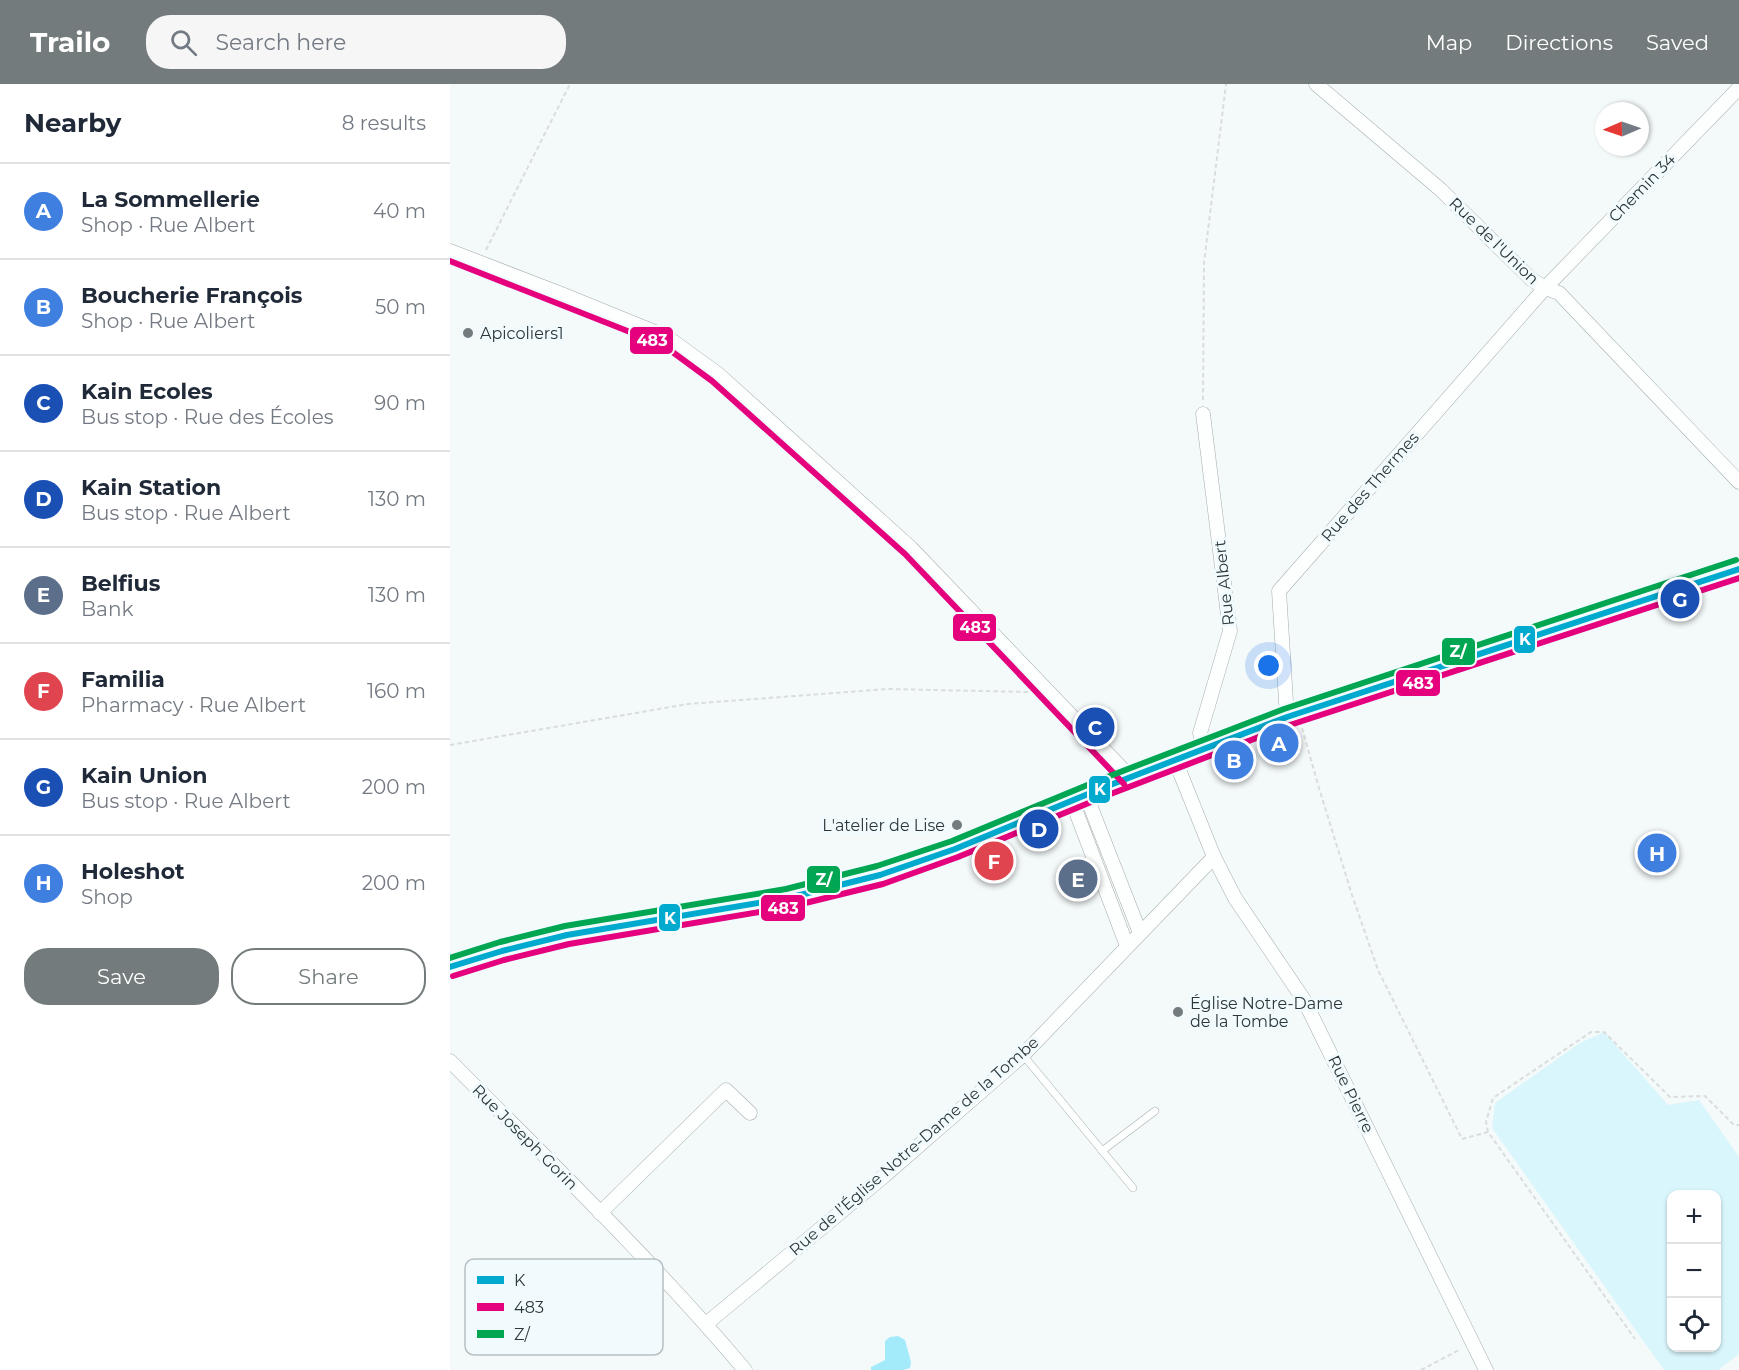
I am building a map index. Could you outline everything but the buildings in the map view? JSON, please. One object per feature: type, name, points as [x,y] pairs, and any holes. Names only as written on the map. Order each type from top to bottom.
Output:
[{"type":"street","name":"Rue de l'Union","points":[[1316,84],[1441,190],[1531,279],[1559,293],[1739,482]]},
{"type":"street","name":"Chemin 34","points":[[1545,288],[1739,88]]},
{"type":"street","points":[[450,251],[667,337],[718,374],[911,548],[1131,778]]},
{"type":"street","name":"Rue des Thermes","points":[[1293,715],[1279,591],[1545,288]]},
{"type":"street","name":"Rue Albert","points":[[1203,414],[1230,631],[1200,734],[1204,749]]},
{"type":"street","points":[[450,967],[501,951],[567,935],[788,898],[842,886],[920,862],[1293,715],[1739,569]]},
{"type":"street","name":"Rue Pierre","points":[[1175,760],[1214,857],[1235,898],[1304,1000],[1486,1370]]},
{"type":"street","points":[[1079,798],[1102,837],[1140,933]]},
{"type":"street","points":[[1079,798],[1088,842],[1127,946]]},
{"type":"street","points":[[1088,842],[1102,837]]},
{"type":"street","name":"Rue de l’Église Notre-Dame de la Tombe","points":[[706,1324],[884,1176],[1023,1055],[1214,857]]},
{"type":"street","points":[[1105,885],[1119,879]]},
{"type":"street","name":"Rue Joseph Gorin","points":[[450,1061],[644,1259]]},
{"type":"street","points":[[600,1213],[726,1090],[750,1113]]},
{"type":"street","name":"Rue Joseph Gorin","points":[[663,1279],[706,1324],[745,1370]]},
{"type":"lane","points":[[1023,1055],[1133,1188]]},
{"type":"lane","points":[[1102,1151],[1155,1111]]},
{"type":"path","points":[[480,262],[570,84]]},
{"type":"path","points":[[1203,414],[1204,263],[1226,84]]},
{"type":"path","points":[[450,746],[636,712],[700,703],[888,689],[1050,692]]},
{"type":"path","points":[[1293,715],[1378,970],[1462,1139],[1488,1132]]},
{"type":"path","points":[[1635,1339],[1488,1132],[1486,1122],[1493,1098],[1591,1032],[1604,1032],[1670,1097],[1705,1096],[1734,1125],[1739,1125]]},
{"type":"path","points":[[1421,1370],[1473,1344]]},
{"type":"shaded area","points":[[1604,1032],[1668,1105],[1699,1100],[1739,1157],[1739,1354],[1718,1370],[1664,1370],[1492,1128],[1495,1103],[1580,1043]]},
{"type":"water","points":[[898,1336],[905,1340],[911,1362],[910,1368],[871,1370],[871,1367],[885,1360],[885,1341],[890,1337]]},
{"type":"transit line","name":"483","points":[[450,261],[663,345],[712,381],[905,554],[1124,784]]},
{"type":"transit line","name":"Z/","points":[[450,958],[500,942],[565,926],[786,889],[877,866],[952,841],[1102,779],[1284,709],[1736,560]]},
{"type":"transit line","name":"K","points":[[450,967],[567,935],[788,898],[880,875],[955,849],[1105,787],[1287,717],[1739,569]]},
{"type":"transit line","name":"483","points":[[453,976],[504,960],[569,944],[789,907],[883,884],[958,857],[1108,795],[1290,725],[1739,578]]},
{"type":"place","name":"Apicoliers1","points":[[468,333]]},
{"type":"place","name":"Kain Union","points":[[1680,599]]},
{"type":"place","name":"Kain Ecoles","points":[[1095,727]]},
{"type":"place","name":"La Sommellerie","points":[[1279,743]]},
{"type":"place","name":"Boucherie François","points":[[1234,760]]},
{"type":"place","name":"L'atelier de Lise","points":[[957,825]]},
{"type":"place","name":"Kain Station","points":[[1039,829]]},
{"type":"place","name":"Holeshot","points":[[1657,853]]},
{"type":"place","name":"Familia","points":[[994,861]]},
{"type":"place","name":"Belfius","points":[[1078,879]]},
{"type":"place","name":"Église Notre-Dame de la Tombe","points":[[1178,1012]]}]
